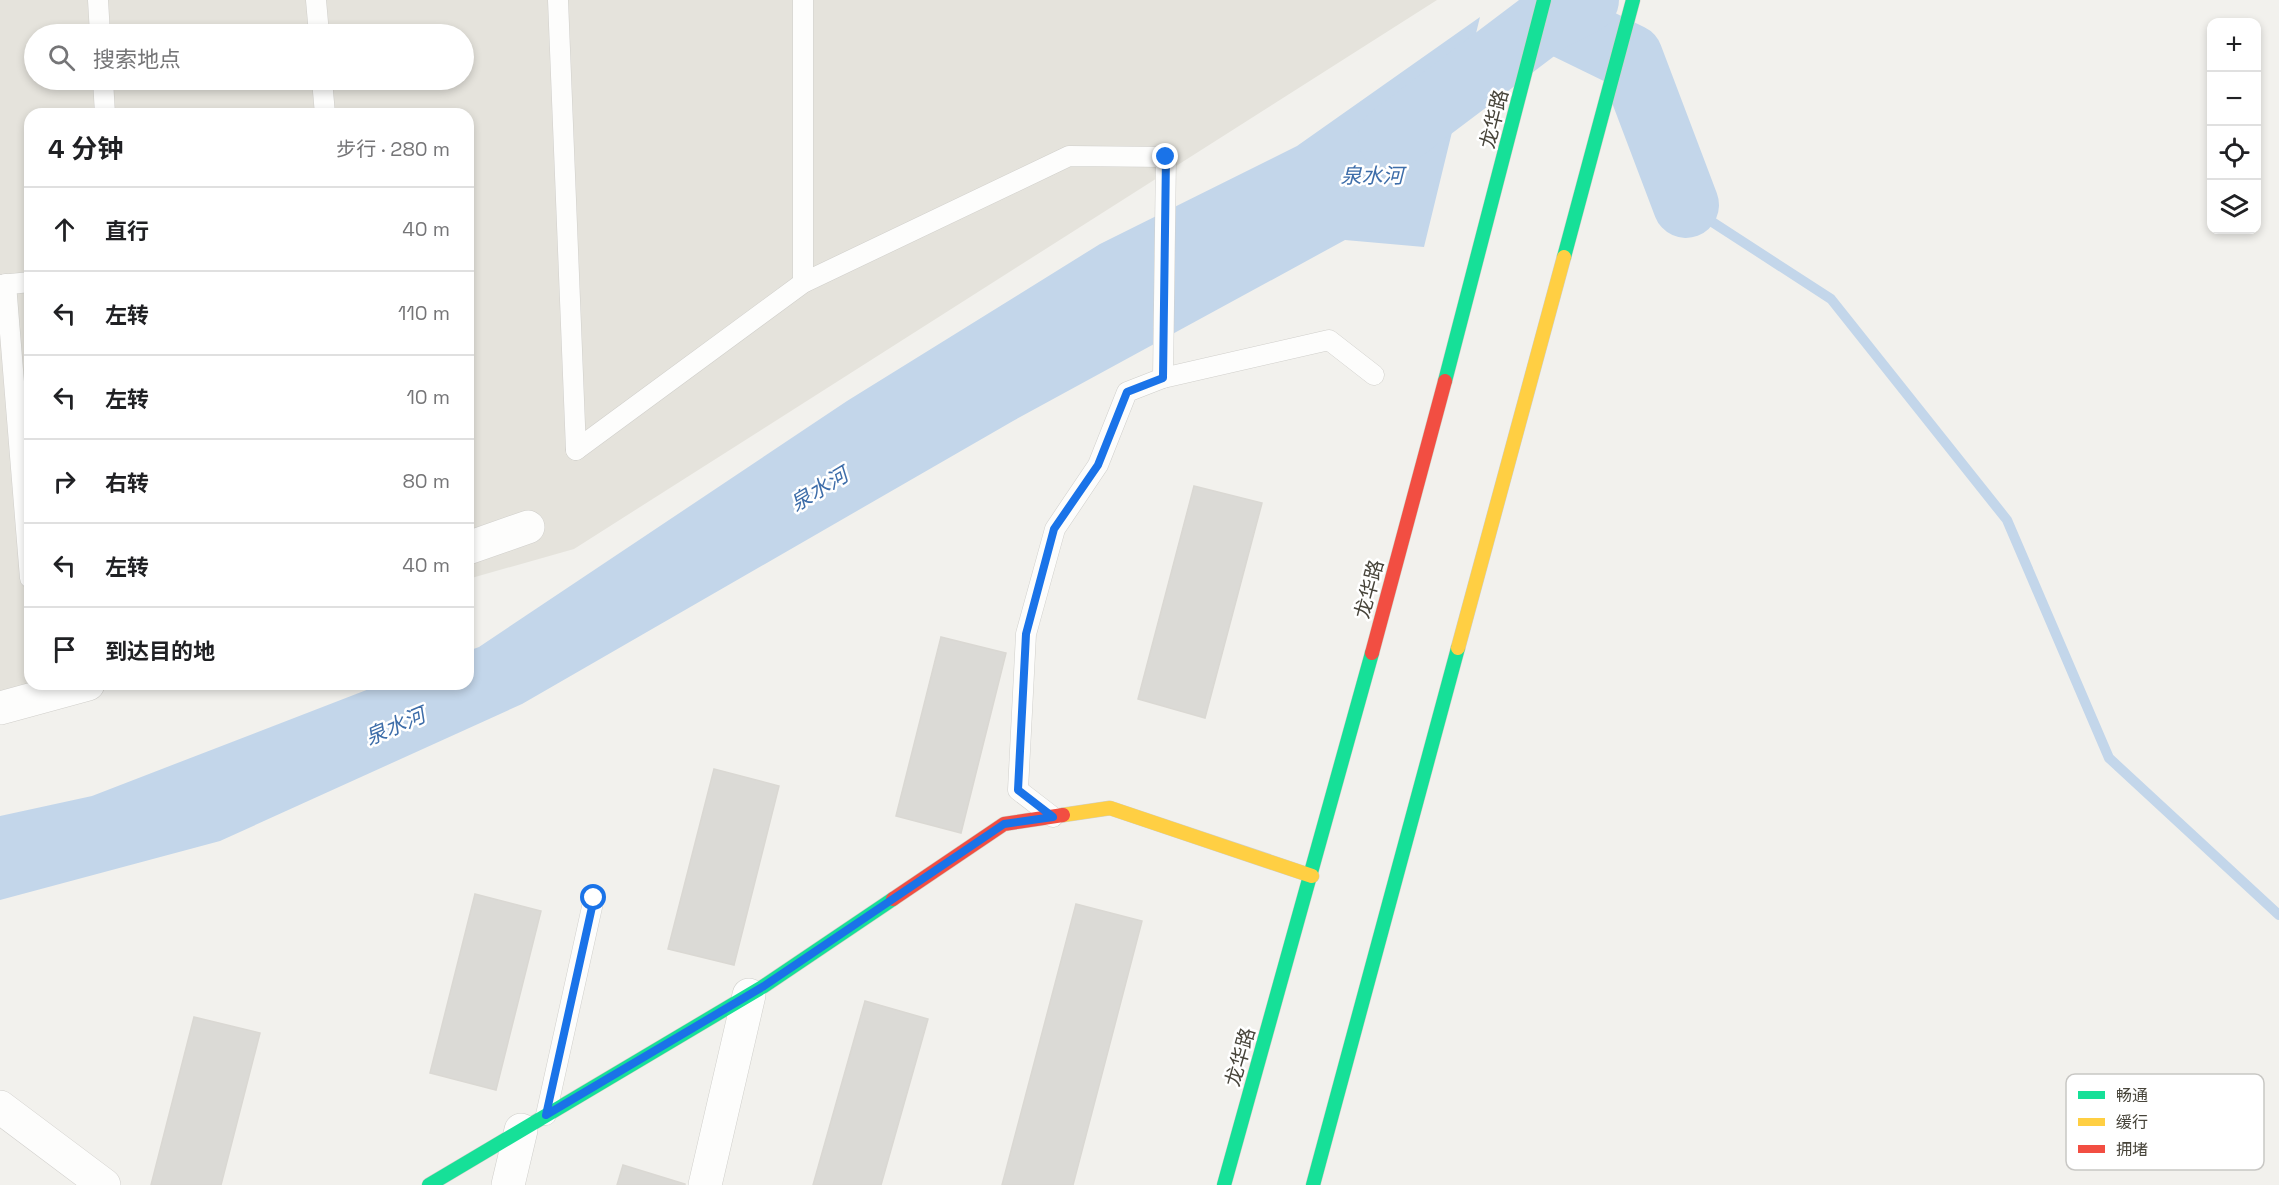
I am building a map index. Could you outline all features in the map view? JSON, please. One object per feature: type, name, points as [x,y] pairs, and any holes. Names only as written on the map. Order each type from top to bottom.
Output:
[{"type":"street","name":"龙华路","points":[[1224,1185],[1312,876],[1477,263],[1544,0]]},
{"type":"street","points":[[1313,1185],[1633,0]]},
{"type":"street","points":[[474,546],[528,527]]},
{"type":"street","points":[[0,708],[39,691]]},
{"type":"street","points":[[429,1185],[749,995],[1004,824],[1110,808],[1312,876]]},
{"type":"street","points":[[705,1185],[749,995]]},
{"type":"street","points":[[0,1107],[104,1185]]},
{"type":"street","points":[[508,1185],[534,1123]]},
{"type":"lane","points":[[98,0],[99,24]]},
{"type":"lane","points":[[316,0],[318,24]]},
{"type":"lane","points":[[558,0],[576,450],[803,282],[1069,156],[1166,157],[1163,378]]},
{"type":"lane","points":[[803,0],[803,282]]},
{"type":"lane","points":[[104,90],[105,108]]},
{"type":"lane","points":[[323,90],[324,108]]},
{"type":"lane","points":[[24,282],[3,284],[24,513]]},
{"type":"lane","points":[[1053,817],[1018,790],[1026,634],[1054,529],[1098,465],[1127,392],[1163,378],[1329,340],[1374,375]]},
{"type":"lane","points":[[534,1123],[594,898]]},
{"type":"shaded area","points":[[0,0],[1437,0],[574,549],[474,577],[474,108],[24,108],[24,686],[0,693]]},
{"type":"water","name":"泉水河","points":[[1480,17],[1424,247],[1345,240],[1013,421],[522,704],[220,841],[0,900],[0,816],[92,796],[366,690],[474,690],[474,649],[847,401],[1100,244],[1297,146]]},
{"type":"building","points":[[1194,486],[1262,503],[1205,718],[1138,699]]},
{"type":"building","points":[[941,637],[1006,653],[961,833],[896,816]]},
{"type":"building","points":[[714,769],[779,786],[734,965],[668,949]]},
{"type":"building","points":[[475,894],[541,911],[496,1090],[430,1073]]},
{"type":"building","points":[[1076,904],[1142,921],[1073,1185],[1002,1185]]},
{"type":"building","points":[[865,1001],[928,1019],[881,1185],[813,1185]]},
{"type":"building","points":[[194,1017],[260,1033],[221,1185],[151,1185]]},
{"type":"building","points":[[623,1165],[685,1184],[685,1185],[617,1185]]},
{"type":"waterway","name":"泉水河","points":[[1391,138],[1550,18],[1586,0]]},
{"type":"waterway","points":[[1550,18],[1630,57],[1686,205]]},
{"type":"waterway","points":[[1686,205],[1831,299],[2007,520],[2109,758],[2279,915]]},
{"type":"traffic: fast","points":[[1445,381],[1544,0]]},
{"type":"traffic: fast","points":[[1564,257],[1633,0]]},
{"type":"traffic: fast","points":[[1313,1185],[1458,648]]},
{"type":"traffic: fast","points":[[1224,1185],[1372,653]]},
{"type":"traffic: fast","points":[[429,1185],[764,986],[893,899]]},
{"type":"traffic: slow","points":[[1458,648],[1564,257]]},
{"type":"traffic: slow","points":[[1063,815],[1110,808],[1312,876]]},
{"type":"traffic: jam","points":[[1372,653],[1445,381]]},
{"type":"traffic: jam","points":[[893,899],[1004,824],[1063,815]]},
{"type":"route","points":[[594,898],[546,1115],[764,986],[1004,824],[1053,817],[1018,790],[1026,634],[1054,529],[1098,465],[1127,392],[1163,378],[1166,157]]}]
